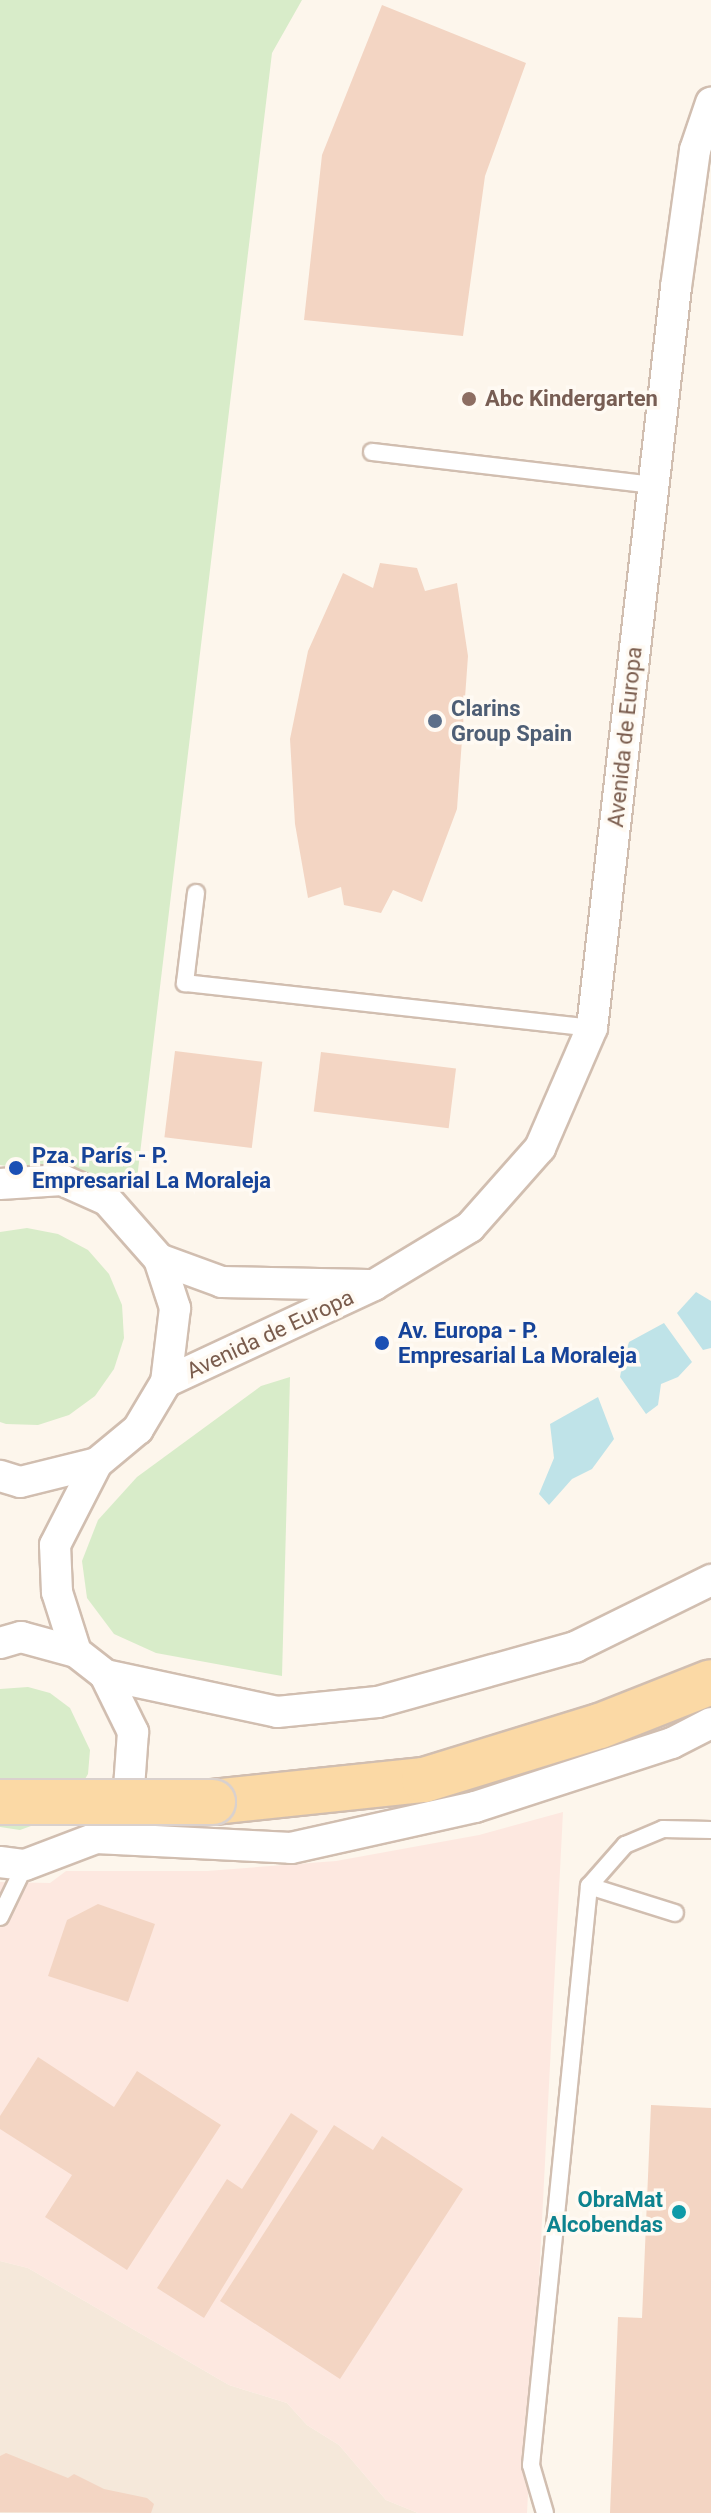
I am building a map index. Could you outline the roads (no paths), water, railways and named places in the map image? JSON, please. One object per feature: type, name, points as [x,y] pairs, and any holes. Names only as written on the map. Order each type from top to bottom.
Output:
[{"type":"main road","points":[[662,1701],[711,1670]]},
{"type":"main road","points":[[0,1802],[213,1802],[424,1780],[600,1726],[711,1682]]},
{"type":"street","name":"Avenida de Europa","points":[[166,1382],[374,1285],[470,1227],[540,1148],[592,1028],[695,150],[711,103]]},
{"type":"street","points":[[0,1184],[62,1180],[107,1200],[159,1259],[175,1308],[166,1382],[138,1429],[97,1463],[55,1545],[57,1592],[76,1652]]},
{"type":"street","name":"Avenida de Europa","points":[[159,1259],[222,1282],[374,1285]]},
{"type":"street","points":[[0,1476],[20,1482],[97,1463]]},
{"type":"street","points":[[105,1675],[277,1712],[378,1702],[575,1647],[711,1580]]},
{"type":"street","points":[[0,1643],[21,1637],[76,1652],[105,1675],[133,1732],[129,1788],[96,1838]]},
{"type":"street","points":[[13,1863],[96,1838],[291,1848],[475,1807],[672,1743],[711,1723]]},
{"type":"lane","points":[[372,452],[654,485]]},
{"type":"lane","points":[[196,893],[185,983],[592,1028]]},
{"type":"lane","points":[[545,2513],[531,2465],[589,1886],[625,1845],[663,1829],[711,1830]]},
{"type":"lane","points":[[0,1917],[13,1863]]},
{"type":"lane","points":[[589,1886],[675,1913]]},
{"type":"water","points":[[696,1292],[711,1301],[711,1348],[703,1350],[677,1313]]},
{"type":"water","points":[[664,1323],[692,1362],[678,1377],[661,1384],[658,1405],[646,1414],[620,1377],[623,1361],[629,1342]]},
{"type":"water","points":[[598,1397],[614,1439],[592,1469],[572,1479],[549,1505],[539,1494],[554,1458],[550,1424]]},
{"type":"place","name":"Abc Kindergarten","points":[[469,399]]},
{"type":"place","name":"Clarins Group Spain","points":[[435,721]]},
{"type":"place","name":"Pza. París - P. Empresarial La Moraleja","points":[[16,1168]]},
{"type":"place","name":"Av. Europa - P. Empresarial La Moraleja","points":[[382,1343]]},
{"type":"place","name":"ObraMat Alcobendas","points":[[679,2212]]}]
